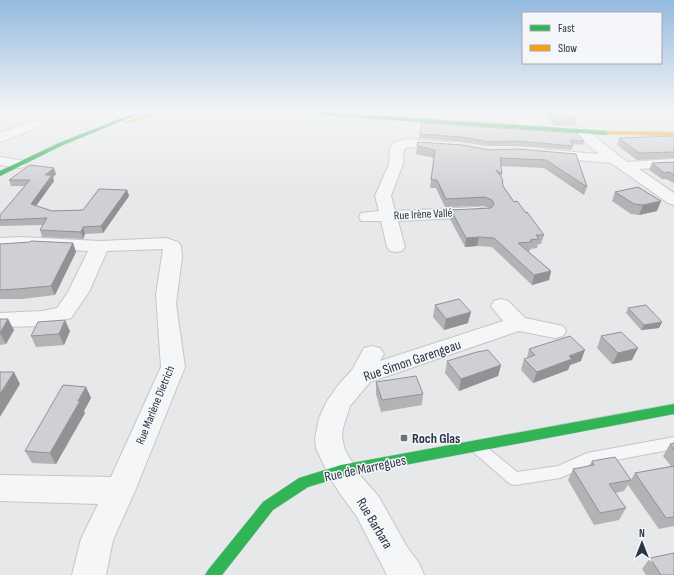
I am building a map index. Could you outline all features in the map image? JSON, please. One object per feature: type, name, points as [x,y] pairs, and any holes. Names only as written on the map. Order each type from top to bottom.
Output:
[{"type":"street","points":[[0,174],[74,139]]},
{"type":"street","points":[[0,161],[25,161],[84,139]]},
{"type":"street","points":[[589,139],[619,163],[674,200]]},
{"type":"street","name":"Rue Irène Vallé","points":[[396,247],[383,196],[396,164],[397,148],[400,145],[408,143],[461,147]]},
{"type":"street","points":[[538,153],[619,163],[674,163]]},
{"type":"street","name":"Rue Irène Vallé","points":[[367,217],[483,212]]},
{"type":"street","name":"Rue Marlène Dietrich","points":[[0,243],[26,242],[100,246],[166,243],[170,244],[172,248],[166,296],[168,323],[174,350],[173,367],[120,491],[97,538],[89,575]]},
{"type":"street","points":[[0,320],[46,317],[63,313],[72,305],[100,246]]},
{"type":"street","points":[[501,306],[518,324]]},
{"type":"street","name":"Rue Simon Garengeau","points":[[342,471],[330,447],[330,424],[334,412],[352,384],[362,376],[518,324],[555,331]]},
{"type":"street","points":[[362,376],[372,354]]},
{"type":"street","name":"Rue de Marregues","points":[[213,575],[268,506],[304,482],[342,471],[674,409]]},
{"type":"street","name":"Rue Barbara","points":[[342,471],[367,506],[398,564],[407,575]]},
{"type":"street","points":[[0,488],[120,491]]},
{"type":"lane","points":[[475,446],[515,479],[560,472],[587,459],[674,443]]},
{"type":"building","points":[[472,139],[582,139],[584,141],[571,140],[573,146],[517,141],[489,142]]},
{"type":"building","points":[[620,139],[674,139],[674,152],[639,153]]},
{"type":"building","points":[[418,142],[462,145],[489,150],[518,149],[576,154],[587,187],[546,160],[500,158],[502,174],[496,170],[502,178],[503,186],[514,202],[517,201],[526,213],[527,212],[544,235],[536,235],[539,239],[530,240],[532,242],[518,243],[551,271],[534,275],[494,238],[466,238],[451,210],[491,208],[494,204],[492,200],[485,197],[446,199],[437,180],[431,180],[435,150],[417,146]]},
{"type":"building","points":[[674,162],[674,175],[669,172],[664,173],[652,163]]},
{"type":"building","points":[[30,165],[54,168],[45,175],[52,175],[31,204],[52,211],[83,210],[99,189],[127,190],[101,226],[83,227],[81,232],[40,230],[47,218],[0,220],[0,215],[30,180],[9,180]]},
{"type":"building","points":[[638,187],[661,201],[643,205],[634,204],[615,192]]},
{"type":"building","points":[[31,241],[73,243],[51,286],[0,290],[0,244]]},
{"type":"building","points":[[459,299],[471,312],[446,319],[435,305]]},
{"type":"building","points":[[646,305],[662,322],[644,325],[628,308]]},
{"type":"building","points":[[0,319],[8,319],[0,333]]},
{"type":"building","points":[[65,320],[59,334],[31,336],[38,322]]},
{"type":"building","points":[[621,332],[638,348],[618,353],[601,336]]},
{"type":"building","points":[[570,336],[585,350],[569,356],[572,359],[537,372],[524,359],[535,355],[529,349]]},
{"type":"building","points":[[488,350],[501,365],[461,379],[447,361],[477,352]]},
{"type":"building","points":[[0,372],[14,372],[0,394]]},
{"type":"building","points":[[416,376],[423,394],[382,400],[376,382]]},
{"type":"building","points":[[63,385],[86,387],[78,401],[80,401],[50,453],[25,451]]},
{"type":"building","points":[[674,443],[674,450],[670,444]]},
{"type":"building","points":[[615,457],[631,480],[609,484],[626,508],[600,513],[573,469],[594,465],[592,461]]},
{"type":"building","points":[[674,466],[674,517],[666,518],[635,473]]},
{"type":"building","points":[[674,553],[674,575],[661,575],[650,558]]},
{"type":"traffic: fast","points":[[0,174],[74,139]]},
{"type":"traffic: fast","points":[[213,575],[268,506],[304,482],[341,471],[674,409]]},
{"type":"place","name":"Roch Glas","points":[[404,438]]}]
